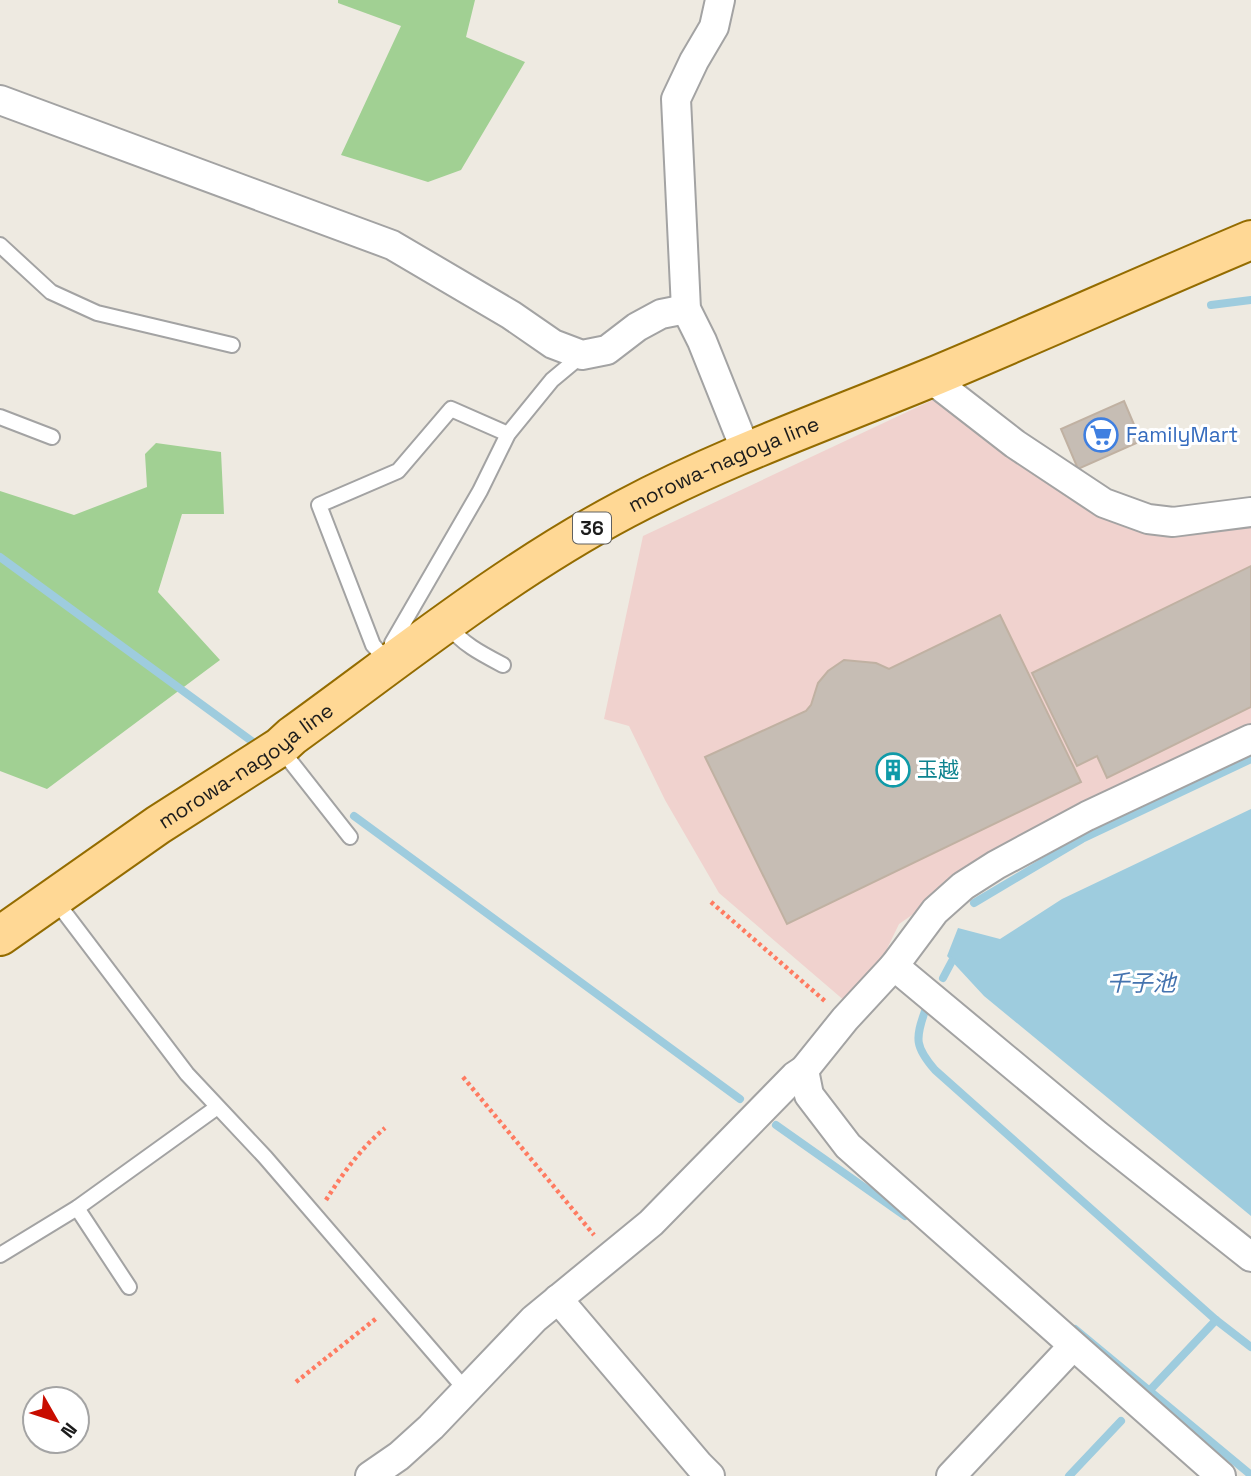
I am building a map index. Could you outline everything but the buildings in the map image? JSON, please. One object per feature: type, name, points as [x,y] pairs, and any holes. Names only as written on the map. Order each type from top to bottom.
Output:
[{"type":"main road","name":"morowa-nagoya line","points":[[0,936],[158,825],[279,747],[447,624],[563,544],[625,509],[746,451],[930,378],[1251,240]]},
{"type":"street","points":[[720,0],[714,27],[676,99],[686,309],[702,341],[746,451]]},
{"type":"street","points":[[0,100],[392,245],[510,315],[553,344],[582,355],[607,350],[637,327],[661,314],[686,309]]},
{"type":"street","points":[[930,378],[1015,444],[1104,503],[1148,519],[1173,522],[1251,512]]},
{"type":"street","points":[[370,1476],[399,1456],[431,1427],[534,1318],[651,1223],[795,1076],[804,1070],[845,1018],[894,966],[935,911],[974,879],[1087,816],[1251,739]]},
{"type":"street","points":[[894,966],[1107,1143],[1251,1257]]},
{"type":"street","points":[[804,1070],[809,1095],[848,1146],[1221,1476]]},
{"type":"street","points":[[558,1299],[710,1476]]},
{"type":"street","points":[[951,1476],[1073,1346]]},
{"type":"lane","points":[[0,245],[51,292],[97,313],[232,345]]},
{"type":"lane","points":[[391,665],[392,643],[480,491],[508,434],[552,380],[582,355]]},
{"type":"lane","points":[[391,665],[373,645],[319,505],[398,471],[451,409],[508,434]]},
{"type":"lane","points":[[0,417],[51,437]]},
{"type":"lane","points":[[447,624],[456,636],[503,665]]},
{"type":"lane","points":[[279,747],[349,837]]},
{"type":"lane","points":[[54,899],[187,1074],[216,1108],[265,1157],[465,1389]]},
{"type":"lane","points":[[0,1255],[77,1208],[216,1108]]},
{"type":"lane","points":[[77,1208],[129,1287]]},
{"type":"path","points":[[711,902],[845,1018]]},
{"type":"path","points":[[463,1077],[610,1255]]},
{"type":"path","points":[[316,1216],[343,1173],[385,1128]]},
{"type":"path","points":[[296,1382],[390,1305]]},
{"type":"shaded area","points":[[941,396],[1097,506],[1251,521],[1251,730],[990,861],[899,924],[884,955],[846,1002],[719,893],[665,800],[629,726],[604,719],[643,536]]},
{"type":"green space","points":[[338,0],[475,0],[466,37],[525,62],[461,170],[428,182],[341,155],[401,26],[338,3]]},
{"type":"green space","points":[[156,443],[221,452],[224,514],[182,514],[158,592],[220,660],[47,789],[0,771],[0,491],[74,515],[147,487],[145,454]]},
{"type":"water","name":"千子池","points":[[1251,809],[1251,1216],[984,996],[947,956],[958,928],[1000,939],[1062,899]]},
{"type":"waterway","points":[[1211,305],[1251,300]]},
{"type":"waterway","points":[[0,557],[257,745]]},
{"type":"waterway","points":[[974,903],[1082,839],[1251,759]]},
{"type":"waterway","points":[[354,816],[740,1099]]},
{"type":"waterway","points":[[943,978],[952,961]]},
{"type":"waterway","points":[[925,1011],[918,1036],[920,1049],[935,1070],[1216,1320],[1251,1347]]},
{"type":"waterway","points":[[776,1125],[905,1216]]},
{"type":"waterway","points":[[1151,1389],[1216,1320]]},
{"type":"waterway","points":[[1075,1329],[1251,1475]]},
{"type":"waterway","points":[[1069,1476],[1121,1421]]},
{"type":"place","name":"FamilyMart","points":[[1101,435]]},
{"type":"place","name":"玉越","points":[[893,770]]}]
